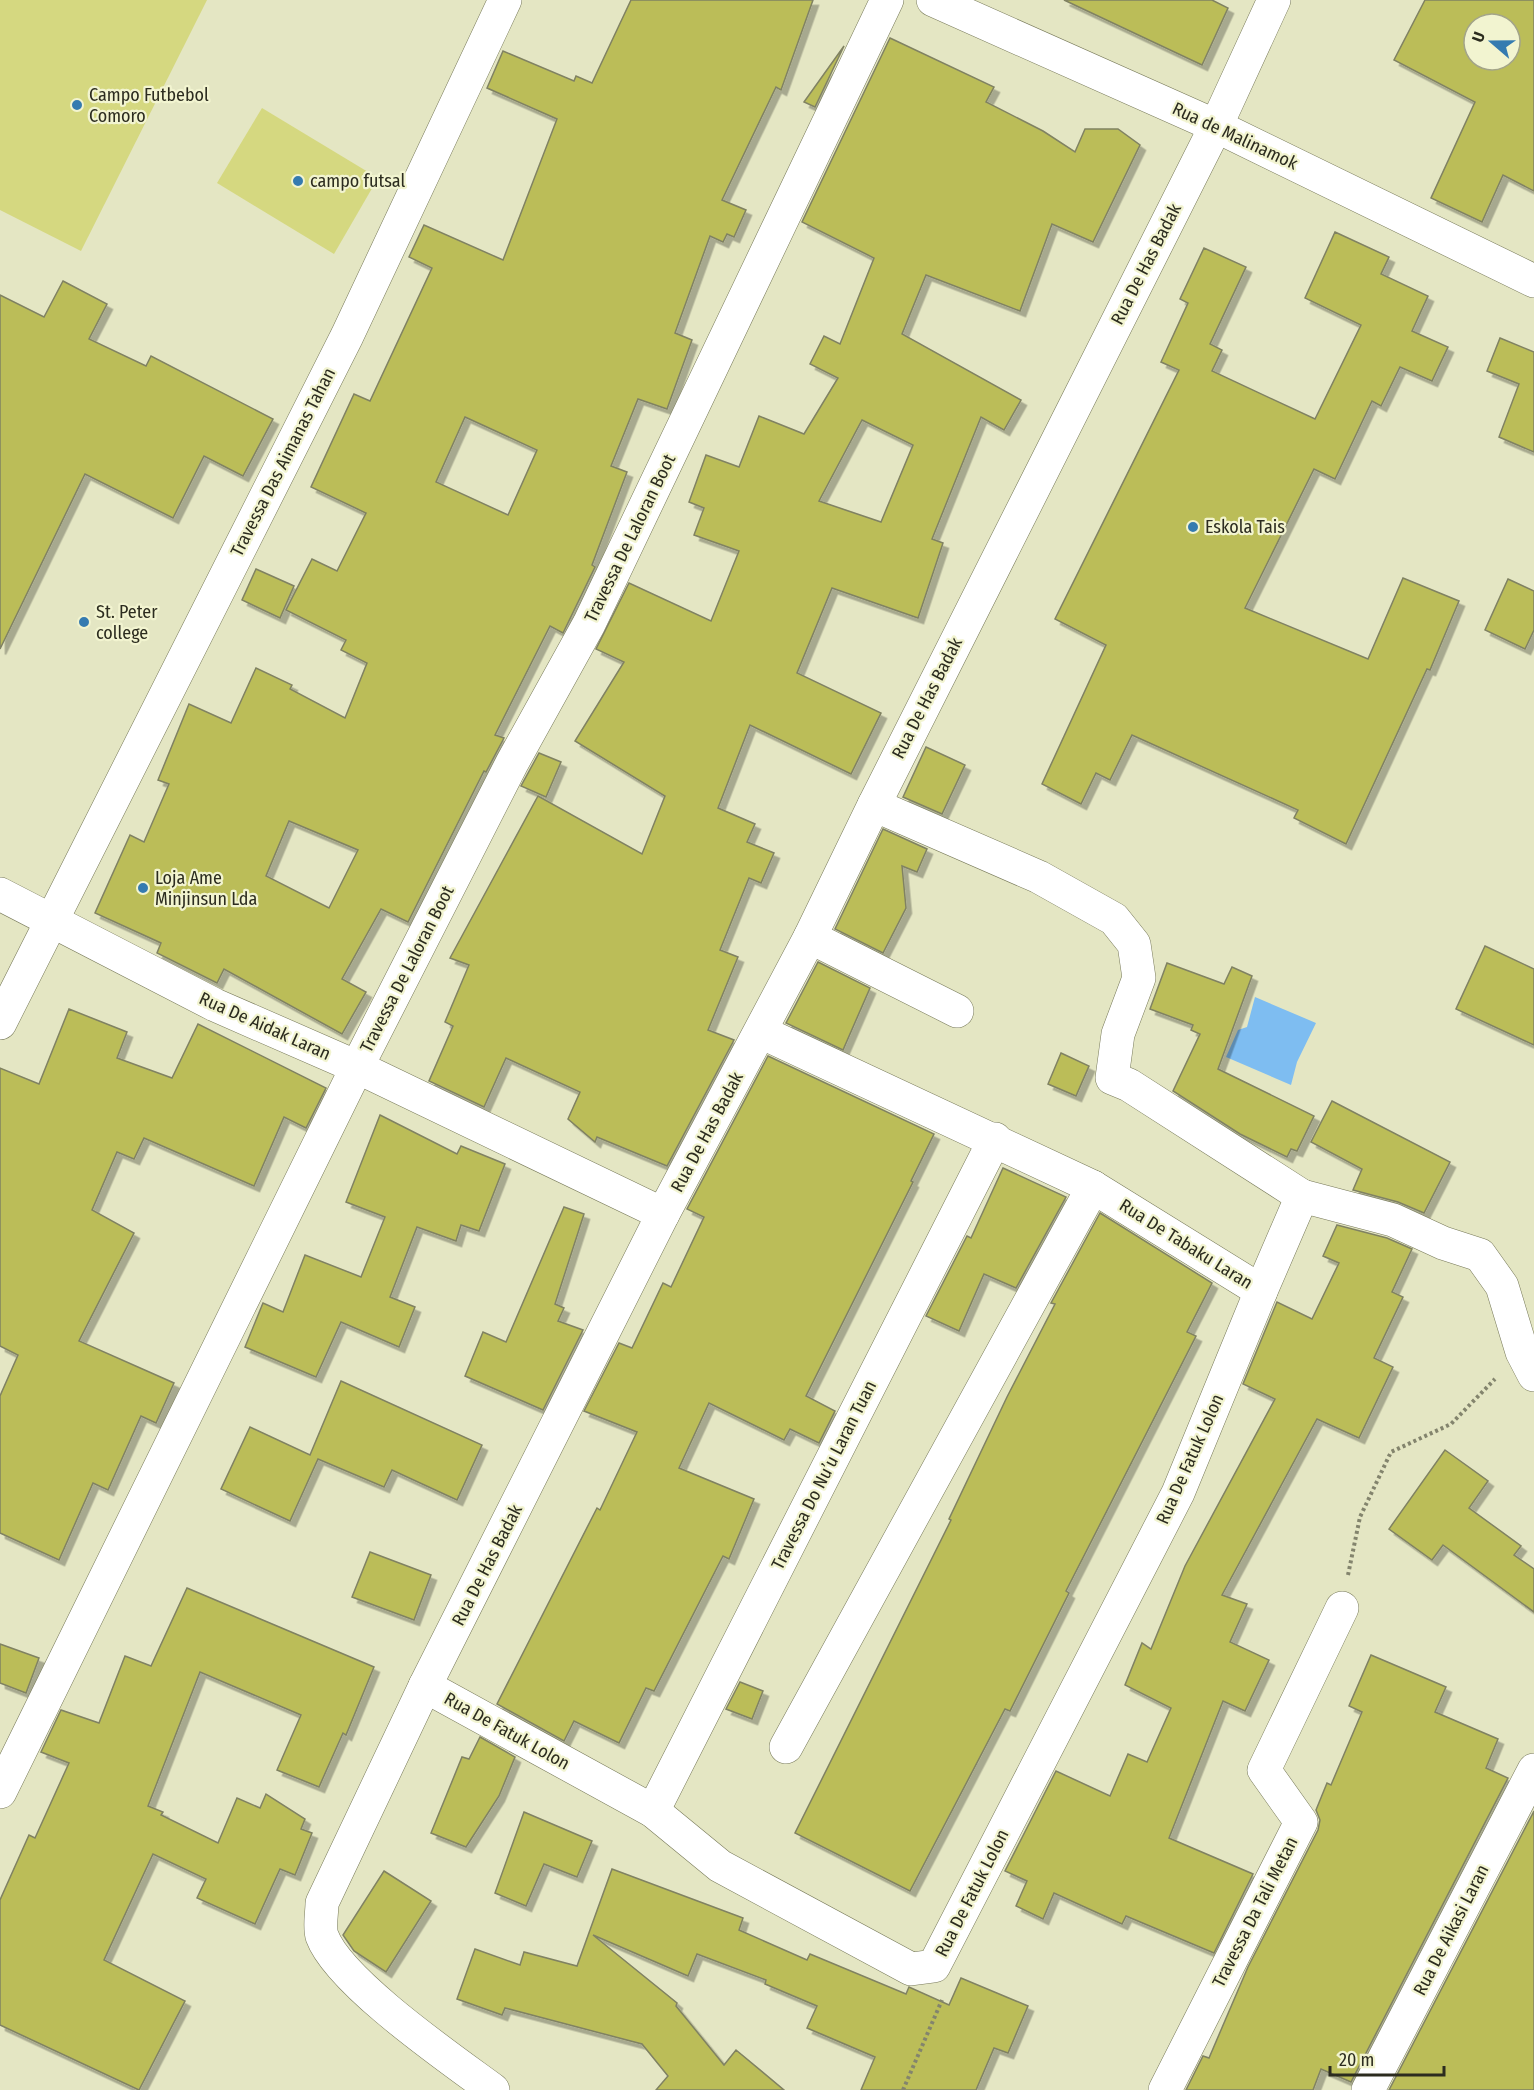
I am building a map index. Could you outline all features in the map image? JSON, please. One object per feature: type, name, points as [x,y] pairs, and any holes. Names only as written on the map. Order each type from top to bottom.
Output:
[{"type":"street","name":"Travessa Das Aimanas Tahan","points":[[0,1023],[347,336],[504,0]]},
{"type":"street","name":"Travessa De Laloran Boot","points":[[0,1792],[357,1067],[512,763],[589,624],[887,0]]},
{"type":"street","name":"Rua de Malinamok","points":[[933,0],[1216,126],[1534,281]]},
{"type":"street","name":"Rua De Has Badak","points":[[493,2090],[413,2031],[340,1964],[321,1935],[322,1903],[425,1686],[663,1214],[810,937],[874,805],[1216,126],[1274,0]]},
{"type":"street","points":[[874,805],[1039,877],[1114,919],[1134,944],[1139,978],[1118,1034],[1112,1078],[1129,1085],[1302,1196],[1393,1220],[1443,1243],[1480,1256],[1502,1286],[1528,1364]]},
{"type":"street","name":"Rua De Aidak Laran","points":[[0,894],[215,1005],[357,1067],[663,1214]]},
{"type":"street","points":[[810,937],[957,1011]]},
{"type":"street","name":"Rua De Tabaku Laran","points":[[761,1032],[1093,1187],[1261,1291],[1302,1196]]},
{"type":"street","name":"Travessa Do Nu’u Laran Tuan","points":[[653,1811],[994,1139]]},
{"type":"street","points":[[786,1748],[1093,1187]]},
{"type":"street","name":"Rua De Fatuk Lolon","points":[[425,1686],[653,1811],[720,1866],[911,1969],[934,1966],[1178,1493],[1261,1291]]},
{"type":"street","name":"Travessa Da Tali Metan","points":[[1165,2090],[1301,1822],[1264,1770],[1342,1608]]},
{"type":"street","name":"Rua De Aikasi Laran","points":[[1368,2090],[1534,1770]]},
{"type":"path","points":[[1342,1608],[1360,1517],[1391,1452],[1451,1424],[1528,1364]]},
{"type":"path","points":[[903,2090],[943,2000],[944,1993],[934,1966]]},
{"type":"green space","name":"Campo Futbebol Comoro","points":[[0,0],[207,0],[81,251],[0,210]]},
{"type":"green space","name":"campo futsal","points":[[262,108],[378,178],[334,254],[217,183]]},
{"type":"water","points":[[1255,997],[1316,1023],[1297,1062],[1291,1085],[1226,1057],[1238,1030],[1247,1027]]},
{"type":"building","points":[[631,0],[813,0],[781,90],[776,87],[722,200],[746,210],[734,237],[727,234],[723,242],[710,236],[675,333],[692,340],[667,409],[638,399],[611,466],[627,472],[592,565],[595,567],[563,633],[550,626],[495,735],[504,738],[486,772],[484,771],[408,922],[381,909],[342,979],[366,992],[342,1034],[224,969],[217,983],[157,953],[161,943],[95,913],[130,835],[144,842],[169,784],[158,780],[189,704],[231,723],[256,668],[292,685],[290,689],[345,718],[367,663],[341,650],[346,640],[286,610],[312,559],[337,571],[366,513],[311,487],[354,394],[370,401],[432,268],[409,257],[424,225],[503,260],[557,119],[487,88],[503,51],[574,81],[576,76],[592,83]],"holes":[[[465,417],[537,450],[508,515],[436,482]],[[289,821],[358,850],[329,908],[266,876]]]},
{"type":"building","points":[[1064,0],[1212,0],[1228,8],[1202,65]]},
{"type":"building","points":[[1425,0],[1534,0],[1534,191],[1503,175],[1482,222],[1431,198],[1475,102],[1394,60]]},
{"type":"building","points":[[890,38],[994,87],[986,102],[1043,131],[1075,152],[1085,129],[1118,129],[1140,145],[1093,242],[1052,224],[1020,311],[926,275],[902,334],[1021,400],[1004,430],[981,417],[932,539],[943,543],[918,618],[832,588],[797,673],[881,713],[851,774],[750,725],[718,808],[755,824],[747,842],[774,853],[761,883],[749,878],[720,950],[738,957],[708,1030],[734,1040],[667,1166],[597,1137],[595,1142],[568,1119],[580,1092],[506,1058],[484,1107],[429,1081],[453,1026],[445,1022],[469,965],[450,958],[538,796],[642,854],[665,796],[575,741],[624,662],[596,649],[629,583],[711,621],[739,551],[694,535],[704,508],[689,502],[706,455],[739,467],[759,416],[804,434],[838,378],[810,364],[824,336],[840,344],[874,258],[802,222]],"holes":[[[862,420],[913,445],[881,522],[819,501]]]},
{"type":"building","points":[[844,46],[815,107],[804,102]]},
{"type":"building","points":[[1335,232],[1389,257],[1381,274],[1428,296],[1412,331],[1448,347],[1432,381],[1400,367],[1381,406],[1372,401],[1335,479],[1314,469],[1245,608],[1368,659],[1403,578],[1459,601],[1430,670],[1427,669],[1346,844],[1294,818],[1298,810],[1132,735],[1110,780],[1096,773],[1081,804],[1042,784],[1106,645],[1055,619],[1179,370],[1161,362],[1188,303],[1180,299],[1204,248],[1246,267],[1210,344],[1222,350],[1212,371],[1315,419],[1361,325],[1305,298]]},
{"type":"building","points":[[63,281],[107,304],[89,339],[146,366],[151,356],[273,419],[243,476],[204,456],[173,518],[85,474],[0,649],[0,295],[44,317]]},
{"type":"building","points":[[1500,338],[1534,352],[1534,452],[1499,437],[1519,384],[1487,371]]},
{"type":"building","points":[[256,569],[294,586],[280,618],[242,600]]},
{"type":"building","points":[[1508,579],[1534,591],[1534,630],[1525,649],[1485,630]]},
{"type":"building","points":[[926,747],[965,765],[942,814],[903,797]]},
{"type":"building","points":[[539,753],[561,762],[546,797],[521,786]]},
{"type":"building","points":[[883,829],[927,849],[917,872],[902,866],[906,908],[883,953],[835,929]]},
{"type":"building","points":[[1485,946],[1534,969],[1534,1045],[1456,1009]]},
{"type":"building","points":[[818,962],[870,988],[843,1050],[786,1023]]},
{"type":"building","points":[[1167,963],[1224,984],[1232,967],[1252,976],[1218,1069],[1314,1116],[1297,1151],[1291,1149],[1287,1157],[1240,1134],[1173,1091],[1200,1034],[1191,1030],[1193,1025],[1150,1009]]},
{"type":"building","points":[[69,1009],[127,1032],[117,1058],[172,1078],[198,1024],[326,1088],[306,1128],[284,1117],[254,1186],[144,1138],[134,1159],[117,1152],[92,1210],[134,1233],[79,1341],[174,1383],[156,1423],[141,1416],[108,1490],[93,1483],[59,1560],[0,1533],[0,1396],[18,1355],[0,1346],[0,1068],[39,1084]]},
{"type":"building","points":[[1061,1053],[1089,1066],[1076,1096],[1048,1084]]},
{"type":"building","points":[[768,1056],[934,1134],[911,1181],[913,1182],[806,1396],[835,1411],[819,1443],[790,1429],[784,1440],[709,1403],[679,1468],[754,1499],[729,1559],[723,1556],[654,1691],[646,1688],[619,1743],[574,1721],[564,1741],[497,1704],[597,1508],[600,1510],[637,1432],[584,1411],[619,1343],[632,1348],[663,1283],[671,1287],[704,1217],[687,1209]]},
{"type":"building","points":[[1332,1101],[1450,1162],[1424,1213],[1398,1202],[1353,1190],[1362,1169],[1311,1142]]},
{"type":"building","points":[[380,1115],[457,1154],[461,1146],[505,1164],[479,1231],[461,1225],[456,1241],[417,1227],[390,1297],[415,1307],[399,1347],[341,1322],[316,1377],[245,1347],[263,1303],[283,1312],[305,1255],[361,1277],[385,1217],[346,1202]]},
{"type":"building","points":[[1003,1168],[1066,1197],[1016,1288],[984,1274],[959,1331],[926,1316],[967,1236],[971,1238]]},
{"type":"building","points":[[564,1207],[584,1214],[555,1304],[564,1308],[558,1321],[583,1330],[543,1410],[465,1376],[483,1332],[506,1342]]},
{"type":"building","points":[[1100,1213],[1212,1283],[1187,1332],[1196,1336],[1066,1591],[1069,1593],[1010,1711],[1005,1709],[910,1891],[795,1833],[951,1520],[949,1519],[1007,1397],[1055,1304],[1051,1303]]},
{"type":"building","points":[[1337,1225],[1387,1238],[1412,1249],[1392,1292],[1403,1297],[1374,1358],[1393,1367],[1359,1438],[1317,1419],[1222,1595],[1247,1604],[1230,1642],[1269,1660],[1245,1711],[1223,1701],[1169,1838],[1253,1874],[1214,1953],[1126,1916],[1122,1924],[1054,1893],[1043,1919],[1016,1906],[1027,1881],[1005,1871],[1056,1771],[1110,1796],[1128,1754],[1147,1762],[1171,1708],[1125,1685],[1142,1643],[1151,1649],[1185,1566],[1275,1399],[1243,1384],[1277,1302],[1312,1319],[1339,1263],[1323,1256]]},
{"type":"building","points":[[341,1381],[482,1445],[457,1500],[392,1470],[384,1487],[318,1459],[290,1521],[221,1489],[250,1427],[310,1455]]},
{"type":"building","points":[[1445,1450],[1488,1481],[1469,1508],[1521,1546],[1514,1555],[1534,1569],[1534,1612],[1443,1545],[1432,1560],[1389,1529]]},
{"type":"building","points":[[370,1552],[431,1575],[414,1620],[352,1597]]},
{"type":"building","points":[[187,1588],[374,1667],[346,1735],[343,1733],[319,1787],[277,1770],[301,1715],[200,1672],[148,1806],[163,1812],[161,1815],[218,1843],[237,1798],[260,1808],[266,1794],[305,1819],[301,1829],[312,1833],[295,1875],[280,1869],[255,1924],[197,1898],[206,1879],[153,1854],[104,1960],[185,2001],[139,2090],[0,2025],[0,1900],[29,1835],[35,1838],[69,1763],[41,1752],[61,1710],[99,1723],[125,1656],[151,1666]]},
{"type":"building","points":[[0,1644],[39,1658],[26,1693],[0,1683]]},
{"type":"building","points":[[1371,1655],[1446,1687],[1435,1712],[1498,1739],[1486,1768],[1508,1778],[1351,2082],[1321,2069],[1313,2090],[1186,2090],[1203,2056],[1209,2058],[1248,1967],[1318,1830],[1320,1820],[1316,1810],[1327,1783],[1331,1785],[1362,1712],[1349,1706]]},
{"type":"building","points":[[740,1682],[763,1691],[752,1719],[726,1709]]},
{"type":"building","points":[[480,1737],[515,1757],[499,1796],[466,1847],[431,1833],[462,1757],[469,1759]]},
{"type":"building","points":[[1534,1811],[1534,2090],[1389,2090]]},
{"type":"building","points":[[524,1812],[592,1841],[577,1877],[544,1864],[526,1906],[495,1893]]},
{"type":"building","points":[[612,1869],[743,1918],[739,1930],[807,1960],[810,1954],[906,1994],[909,1987],[949,2005],[961,1978],[1028,2006],[1008,2053],[994,2048],[976,2090],[861,2090],[875,2057],[807,2028],[817,2006],[765,1984],[766,1980],[697,1954],[688,1976],[593,1935],[677,2003],[676,2006],[724,2065],[736,2050],[784,2090],[656,2090],[668,2076],[642,2044],[505,2008],[502,2015],[457,1999],[475,1949],[520,1965],[524,1952],[577,1966]]},
{"type":"building","points":[[384,1871],[431,1901],[386,1972],[354,1951],[343,1935]]},
{"type":"place","name":"Campo Futbebol Comoro","points":[[77,105]]},
{"type":"place","name":"campo futsal","points":[[298,181]]},
{"type":"place","name":"Eskola Tais","points":[[1193,527]]},
{"type":"place","name":"St. Peter college","points":[[84,622]]},
{"type":"place","name":"Loja Ame Minjinsun Lda","points":[[143,888]]}]
